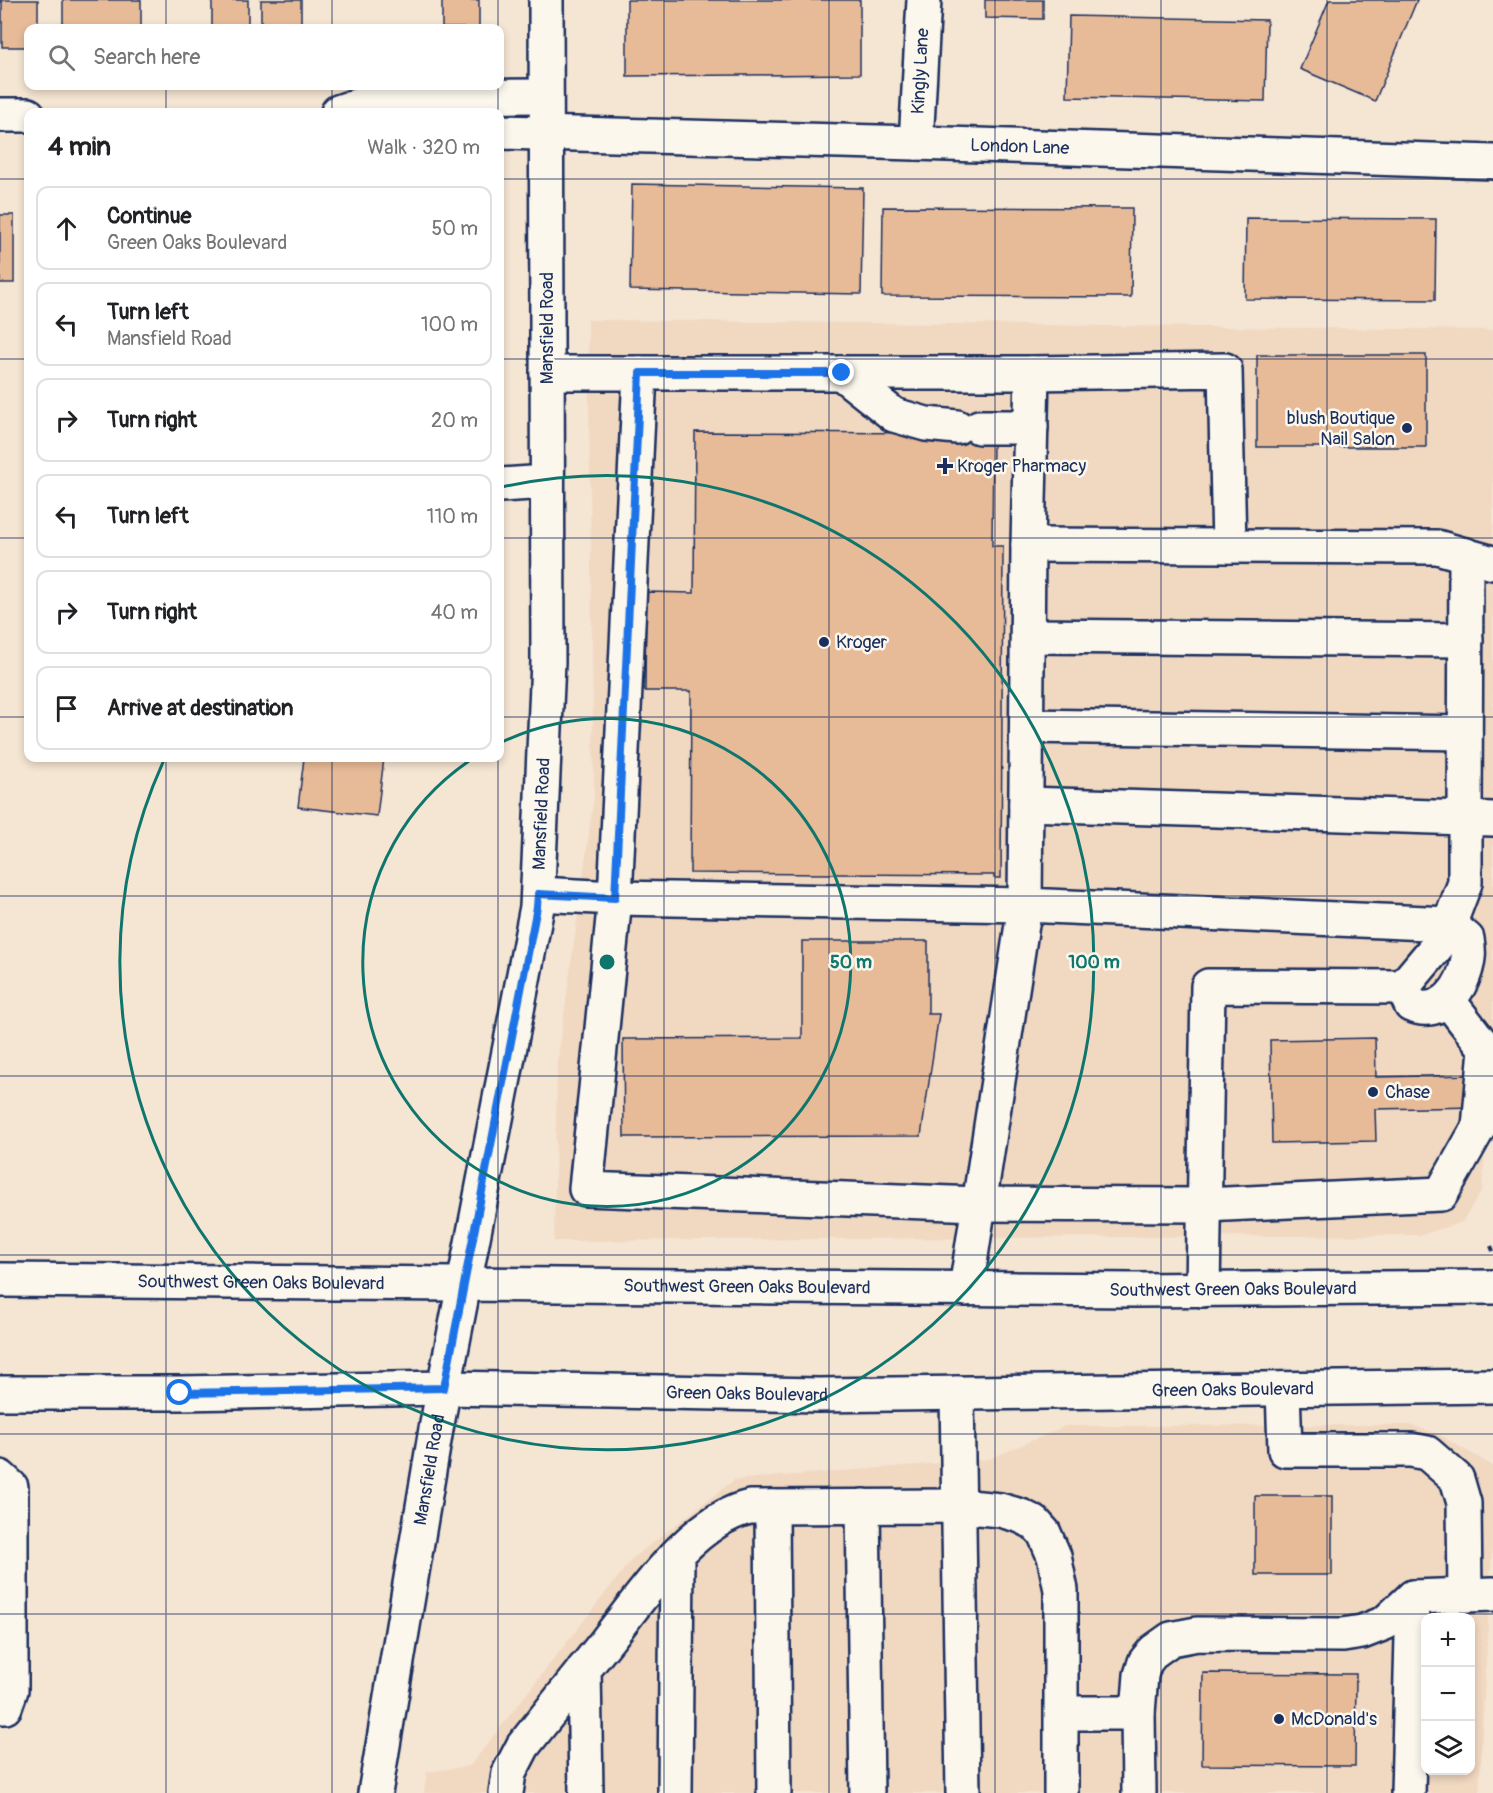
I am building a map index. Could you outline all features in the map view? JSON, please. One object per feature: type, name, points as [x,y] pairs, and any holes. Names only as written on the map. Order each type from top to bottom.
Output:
[{"type":"main road","name":"Mansfield Road","points":[[375,1793],[436,1429],[537,907],[548,662],[546,0]]},
{"type":"main road","name":"Kingly Lane","points":[[916,143],[924,0]]},
{"type":"main road","points":[[350,108],[383,97],[546,96]]},
{"type":"main road","points":[[0,116],[24,116]]},
{"type":"main road","name":"London Lane","points":[[504,132],[1493,162]]},
{"type":"main road","points":[[547,373],[1032,373],[1225,370],[1229,546]]},
{"type":"main road","points":[[640,373],[615,898],[586,1189],[978,1204],[1204,1205],[1441,1194],[1479,1127],[1486,1048],[1448,1000]]},
{"type":"main road","points":[[842,373],[894,415],[927,424],[968,427],[1031,427]]},
{"type":"main road","points":[[966,1288],[1025,905],[1032,373]]},
{"type":"main road","points":[[504,485],[547,482]]},
{"type":"main road","points":[[1028,545],[1437,547],[1479,559],[1466,640],[1465,733],[1479,818],[1465,883],[1444,938],[1403,987]]},
{"type":"main road","points":[[1028,636],[1466,640]]},
{"type":"main road","points":[[1027,726],[1465,733]]},
{"type":"main road","points":[[1026,804],[1479,818]]},
{"type":"main road","points":[[538,894],[615,898],[1025,905],[1449,924],[1467,939],[1469,957],[1463,978],[1448,1000],[1433,1008],[1421,1010],[1411,1005],[1403,987]]},
{"type":"main road","points":[[1203,1290],[1208,986],[1403,987]]},
{"type":"main road","name":"Southwest Green Oaks Boulevard","points":[[0,1280],[1203,1290],[1493,1287]]},
{"type":"main road","name":"Green Oaks Boulevard","points":[[0,1393],[180,1393],[444,1388],[818,1395],[1493,1386]]},
{"type":"main road","points":[[1139,1793],[1138,1713],[1141,1675],[1145,1662],[1154,1651],[1171,1639],[1197,1634],[1343,1635],[1362,1632],[1385,1623],[1413,1597],[1479,1595],[1464,1503],[1457,1479],[1427,1453],[1411,1450],[1285,1450],[1283,1389]]},
{"type":"main road","points":[[957,1393],[963,1793]]},
{"type":"main road","points":[[0,1477],[11,1488],[10,1690],[5,1707],[0,1707]]},
{"type":"main road","points":[[863,1506],[867,1793]]},
{"type":"main road","points":[[506,1793],[509,1773],[523,1746],[663,1570],[701,1532],[735,1510],[750,1507],[959,1506],[1000,1510],[1035,1523],[1044,1533],[1054,1556],[1061,1590],[1061,1793]]},
{"type":"main road","points":[[772,1507],[774,1793]]},
{"type":"main road","points":[[675,1793],[677,1556]]},
{"type":"main road","points":[[1408,1793],[1413,1597]]},
{"type":"main road","points":[[584,1669],[586,1793]]},
{"type":"main road","points":[[1062,1713],[1138,1713]]},
{"type":"shaded area","points":[[588,320],[1493,330],[1493,1039],[1482,1190],[1462,1222],[1421,1235],[554,1241],[557,1067],[594,797]]},
{"type":"shaded area","points":[[1411,1425],[1438,1434],[1493,1466],[1493,1529],[1479,1793],[424,1793],[427,1772],[470,1766],[633,1558],[734,1480],[990,1459],[1065,1426]]},
{"type":"building","points":[[0,0],[38,0],[38,24],[24,24],[24,47],[2,47],[2,2]]},
{"type":"building","points":[[63,0],[141,0],[141,24],[63,24]]},
{"type":"building","points":[[212,0],[248,0],[248,24],[212,24]]},
{"type":"building","points":[[261,0],[301,0],[301,24],[261,24]]},
{"type":"building","points":[[442,0],[479,0],[479,24],[442,24]]},
{"type":"building","points":[[627,0],[860,0],[860,74],[627,76]]},
{"type":"building","points":[[985,0],[1043,0],[1043,19],[985,18]]},
{"type":"building","points":[[1329,0],[1417,0],[1375,101],[1300,69]]},
{"type":"building","points":[[1069,16],[1267,20],[1265,101],[1067,97]]},
{"type":"building","points":[[632,184],[863,188],[861,294],[630,290]]},
{"type":"building","points":[[883,207],[1132,208],[1131,297],[882,296]]},
{"type":"building","points":[[0,215],[14,215],[14,283],[0,283]]},
{"type":"building","points":[[1246,218],[1436,219],[1435,300],[1245,299]]},
{"type":"building","points":[[1257,355],[1426,355],[1426,447],[1257,447]]},
{"type":"building","name":"Kroger","points":[[957,412],[979,412],[993,433],[992,546],[1003,546],[1001,878],[994,878],[994,875],[690,873],[691,691],[645,691],[646,592],[694,593],[695,432],[957,433]]},
{"type":"building","points":[[304,762],[384,762],[377,816],[298,807]]},
{"type":"building","points":[[802,941],[928,941],[928,1014],[939,1014],[921,1136],[624,1137],[623,1039],[802,1038]]},
{"type":"building","name":"Chase","points":[[1375,1038],[1376,1077],[1475,1075],[1476,1107],[1375,1109],[1376,1141],[1272,1143],[1270,1040]]},
{"type":"building","points":[[1255,1496],[1332,1496],[1332,1575],[1255,1575]]},
{"type":"building","name":"McDonald's","points":[[1203,1673],[1356,1674],[1355,1766],[1202,1765]]},
{"type":"place","name":"blush Boutique Nail Salon","points":[[1407,428]]},
{"type":"place","name":"Kroger Pharmacy","points":[[945,466]]},
{"type":"place","name":"Kroger","points":[[824,642]]},
{"type":"place","name":"Chase","points":[[1373,1092]]},
{"type":"place","name":"McDonald's","points":[[1279,1719]]},
{"type":"route","points":[[180,1393],[444,1388],[538,894],[615,898],[640,373],[842,373]]}]
